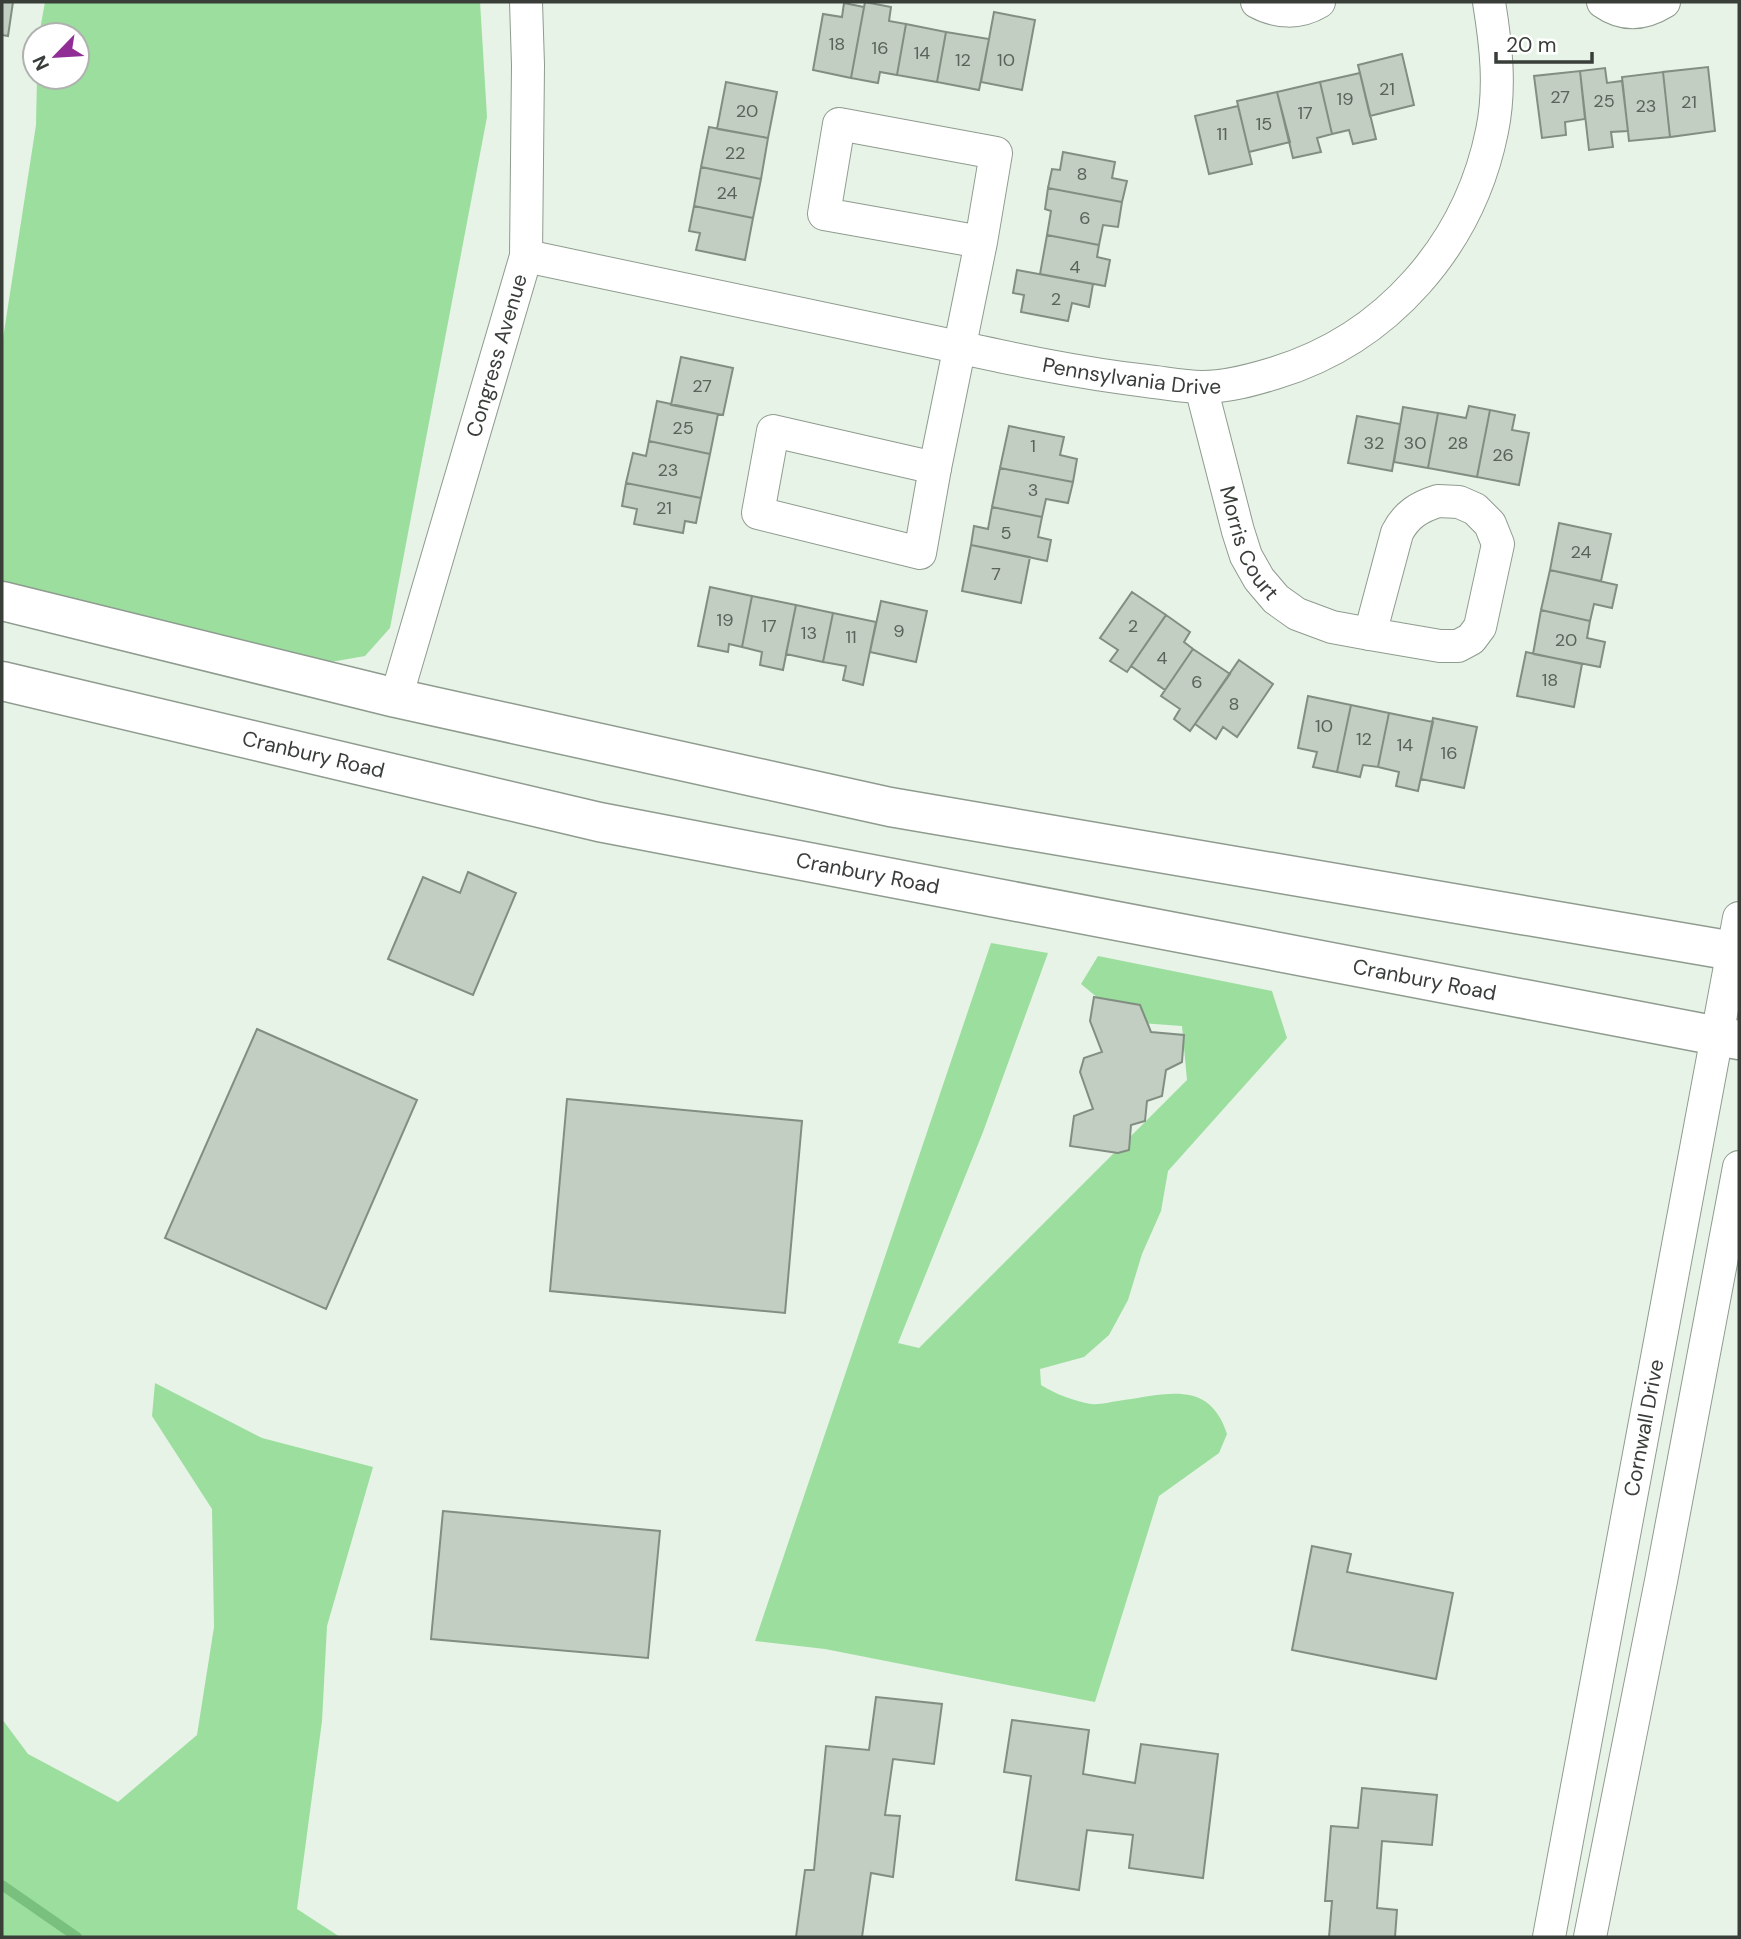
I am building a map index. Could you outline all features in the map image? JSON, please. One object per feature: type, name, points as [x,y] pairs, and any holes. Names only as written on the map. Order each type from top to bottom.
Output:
[{"type":"main road","points":[[2,601],[396,698],[890,807],[1737,940]]},
{"type":"main road","name":"Cranbury Road","points":[[2,681],[600,822],[1728,1039]]},
{"type":"street","name":"Congress Avenue","points":[[396,698],[526,256],[526,2]]},
{"type":"street","points":[[1257,2],[1275,10],[1293,11],[1310,8],[1319,2]]},
{"type":"street","name":"Pennsylvania Drive","points":[[526,256],[1093,374],[1201,387],[1259,378],[1321,356],[1377,321],[1424,276],[1460,222],[1474,192],[1490,139],[1496,96],[1497,64],[1489,2]]},
{"type":"street","points":[[1603,2],[1612,8],[1631,13],[1650,10],[1664,2]]},
{"type":"street","points":[[935,468],[773,430],[758,513],[920,553],[981,242],[996,153],[839,124],[824,214],[981,242]]},
{"type":"street","name":"Morris Court","points":[[1201,387],[1242,544],[1259,579],[1276,598],[1297,614],[1332,628],[1370,634]]},
{"type":"street","points":[[1438,500],[1460,502],[1475,509],[1490,524],[1498,544],[1480,627],[1471,639],[1458,646],[1440,646],[1370,634],[1402,523],[1418,508],[1438,500]]},
{"type":"street","name":"Cornwall Drive","points":[[1549,1937],[1728,1039],[1737,940]]},
{"type":"street","name":"Cornwall Drive","points":[[1590,1937],[1739,1167]]},
{"type":"green space","points":[[45,2],[480,2],[487,117],[390,628],[365,656],[325,663],[2,585],[2,345],[36,125],[37,91],[91,91],[91,21],[42,21]]},
{"type":"green space","points":[[991,943],[1048,953],[983,1132],[898,1343],[919,1348],[1187,1080],[1182,1026],[1127,1022],[1081,984],[1098,956],[1272,991],[1287,1038],[1168,1171],[1161,1211],[1142,1254],[1128,1300],[1109,1335],[1084,1357],[1040,1369],[1041,1385],[1065,1397],[1091,1404],[1168,1394],[1197,1397],[1209,1404],[1219,1416],[1227,1434],[1219,1453],[1159,1496],[1095,1702],[825,1649],[755,1641]]},
{"type":"green space","points":[[155,1383],[262,1438],[373,1467],[327,1626],[322,1721],[297,1909],[340,1937],[2,1937],[2,1719],[28,1754],[118,1802],[197,1735],[214,1627],[212,1509],[152,1416]]},
{"type":"building","points":[[2,2],[13,2],[8,36],[2,35]]},
{"type":"building","points":[[865,2],[891,7],[889,21],[906,24],[897,75],[880,72],[878,83],[851,78]]},
{"type":"building","points":[[844,3],[864,7],[851,78],[813,70],[823,14],[842,17]]},
{"type":"building","points":[[994,12],[1035,20],[1022,90],[981,82]]},
{"type":"building","points":[[906,24],[946,32],[937,82],[897,75]]},
{"type":"building","points":[[946,32],[989,39],[979,90],[937,82]]},
{"type":"building","points":[[1402,54],[1414,105],[1370,116],[1358,65]]},
{"type":"building","points":[[1708,67],[1715,131],[1670,137],[1663,72]]},
{"type":"building","points":[[1605,68],[1607,83],[1622,81],[1628,131],[1611,132],[1613,147],[1589,150],[1580,71]]},
{"type":"building","points":[[1580,71],[1585,119],[1565,122],[1566,135],[1542,138],[1534,76]]},
{"type":"building","points":[[1663,72],[1670,137],[1629,141],[1622,77]]},
{"type":"building","points":[[1360,73],[1376,139],[1353,144],[1349,130],[1332,134],[1320,82]]},
{"type":"building","points":[[726,82],[777,92],[768,138],[717,129]]},
{"type":"building","points":[[1320,82],[1332,134],[1317,138],[1321,152],[1293,158],[1277,92]]},
{"type":"building","points":[[1277,92],[1290,142],[1249,152],[1237,101]]},
{"type":"building","points":[[1238,106],[1252,164],[1209,174],[1195,116]]},
{"type":"building","points":[[709,127],[768,138],[761,179],[701,167]]},
{"type":"building","points":[[1063,152],[1115,162],[1112,178],[1127,181],[1122,202],[1048,188],[1052,169],[1060,170]]},
{"type":"building","points":[[701,167],[761,179],[753,218],[694,206]]},
{"type":"building","points":[[1048,188],[1122,202],[1118,227],[1103,225],[1099,245],[1047,235],[1051,211],[1045,209]]},
{"type":"building","points":[[694,206],[753,218],[745,260],[696,250],[700,233],[689,231]]},
{"type":"building","points":[[1047,235],[1099,245],[1097,257],[1110,260],[1105,286],[1040,274]]},
{"type":"building","points":[[1017,270],[1093,284],[1089,307],[1072,303],[1068,321],[1021,312],[1024,295],[1013,293]]},
{"type":"building","points":[[681,357],[733,368],[723,415],[671,405]]},
{"type":"building","points":[[657,401],[718,414],[710,454],[649,441]]},
{"type":"building","points":[[1469,406],[1490,410],[1477,477],[1428,468],[1438,413],[1466,418]]},
{"type":"building","points":[[1403,407],[1438,413],[1428,468],[1394,462]]},
{"type":"building","points":[[1490,410],[1515,415],[1512,430],[1529,433],[1519,485],[1477,477]]},
{"type":"building","points":[[1357,416],[1400,424],[1392,471],[1348,463]]},
{"type":"building","points":[[1009,426],[1064,437],[1060,455],[1077,459],[1073,482],[1000,468]]},
{"type":"building","points":[[649,441],[710,454],[701,498],[626,483],[633,453],[646,456]]},
{"type":"building","points":[[1000,468],[1073,482],[1068,503],[1046,499],[1042,517],[992,507]]},
{"type":"building","points":[[626,483],[701,498],[696,523],[685,521],[683,533],[634,524],[637,509],[622,506]]},
{"type":"building","points":[[992,507],[1042,517],[1038,537],[1051,540],[1047,561],[971,545],[974,526],[988,529]]},
{"type":"building","points":[[1559,523],[1611,534],[1601,581],[1550,570]]},
{"type":"building","points":[[971,545],[1030,557],[1021,603],[962,591]]},
{"type":"building","points":[[1550,570],[1617,585],[1612,608],[1594,604],[1590,621],[1541,610]]},
{"type":"building","points":[[710,587],[752,596],[742,647],[729,644],[728,652],[698,646]]},
{"type":"building","points":[[1132,592],[1166,615],[1127,672],[1110,661],[1118,650],[1100,638]]},
{"type":"building","points":[[752,596],[796,605],[783,670],[760,665],[762,652],[742,647]]},
{"type":"building","points":[[881,601],[927,611],[916,662],[870,652]]},
{"type":"building","points":[[796,605],[833,613],[823,662],[786,654]]},
{"type":"building","points":[[1541,610],[1590,621],[1587,638],[1605,642],[1600,667],[1533,654]]},
{"type":"building","points":[[833,613],[876,622],[863,685],[843,680],[846,666],[823,662]]},
{"type":"building","points":[[1166,615],[1190,632],[1184,642],[1193,649],[1165,690],[1131,666]]},
{"type":"building","points":[[1193,649],[1230,674],[1190,731],[1174,719],[1180,709],[1161,696]]},
{"type":"building","points":[[1526,652],[1582,664],[1574,707],[1517,696]]},
{"type":"building","points":[[1239,660],[1273,684],[1237,737],[1223,727],[1216,739],[1195,724]]},
{"type":"building","points":[[1308,696],[1351,705],[1337,772],[1313,767],[1317,752],[1298,748]]},
{"type":"building","points":[[1351,705],[1389,713],[1378,767],[1363,765],[1360,777],[1337,772]]},
{"type":"building","points":[[1389,713],[1433,722],[1418,791],[1396,786],[1399,772],[1378,767]]},
{"type":"building","points":[[1433,718],[1477,727],[1464,788],[1421,779]]},
{"type":"building","points":[[468,872],[516,893],[473,995],[388,959],[423,877],[460,893]]},
{"type":"building","points":[[1094,997],[1140,1005],[1151,1032],[1184,1035],[1182,1062],[1166,1070],[1162,1096],[1147,1101],[1145,1121],[1131,1125],[1129,1150],[1118,1153],[1070,1146],[1074,1116],[1093,1109],[1080,1072],[1084,1058],[1102,1052],[1090,1021]]},
{"type":"building","points":[[257,1029],[417,1100],[326,1309],[165,1238]]},
{"type":"building","points":[[567,1099],[802,1121],[785,1313],[550,1291]]},
{"type":"building","points":[[443,1511],[660,1531],[648,1658],[431,1639]]},
{"type":"building","points":[[1312,1546],[1351,1554],[1347,1572],[1453,1593],[1436,1679],[1292,1650]]},
{"type":"building","points":[[876,1697],[942,1704],[934,1764],[893,1759],[885,1815],[900,1816],[893,1877],[871,1873],[862,1937],[796,1937],[805,1870],[814,1870],[826,1746],[869,1750]]},
{"type":"building","points":[[1012,1720],[1089,1730],[1083,1774],[1135,1783],[1141,1744],[1218,1754],[1203,1878],[1129,1868],[1133,1835],[1087,1830],[1079,1890],[1016,1880],[1031,1776],[1004,1772]]},
{"type":"building","points":[[1362,1788],[1437,1795],[1432,1845],[1382,1841],[1377,1908],[1397,1910],[1395,1937],[1329,1937],[1332,1901],[1325,1901],[1331,1826],[1358,1828]]},
{"type":"waterway","points":[[2,1885],[77,1937]]}]
